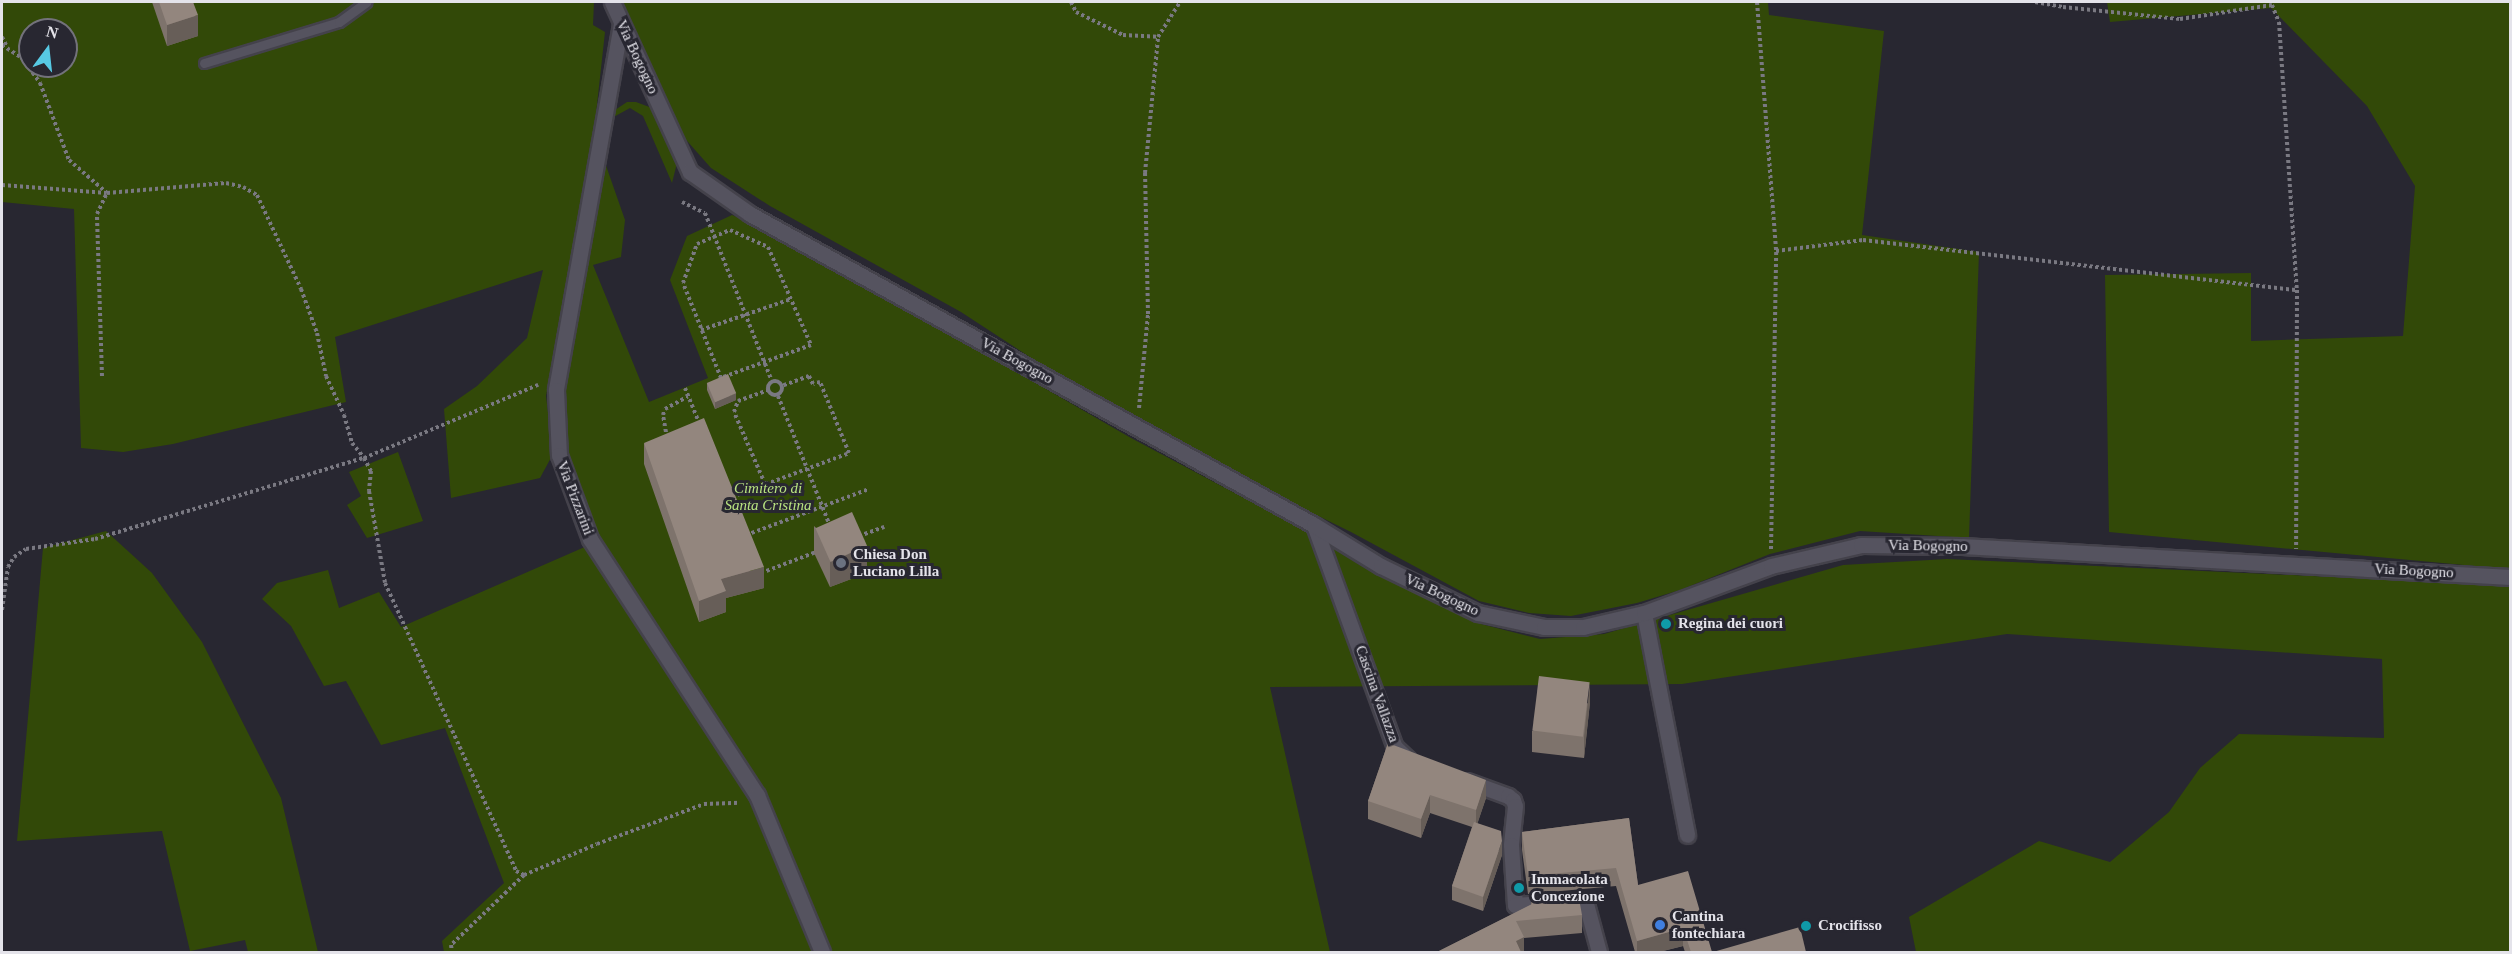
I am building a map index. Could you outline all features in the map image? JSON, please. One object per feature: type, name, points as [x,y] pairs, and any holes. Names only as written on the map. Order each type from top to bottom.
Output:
[{"type":"main road","name":"Via Bogogno","points":[[612,2],[690,172],[750,214],[1314,525],[1381,566],[1478,613],[1544,627],[1583,627],[1644,613],[1770,566],[1861,545],[1962,546],[2511,577]]},
{"type":"main road","name":"Via Pizzarini","points":[[621,24],[556,390],[559,455],[590,539],[760,804],[822,952]]},
{"type":"main road","name":"Cascina Vallazza","points":[[1314,525],[1395,747],[1406,758],[1427,766]]},
{"type":"main road","points":[[1644,613],[1687,835]]},
{"type":"main road","points":[[1457,777],[1508,796],[1513,800],[1515,806],[1511,844],[1515,905],[1544,905],[1583,899],[1599,952]]},
{"type":"lane","points":[[204,63],[339,22],[367,2]]},
{"type":"path","points":[[1071,2],[1076,12],[1123,35],[1158,38]]},
{"type":"path","points":[[1137,427],[1148,314],[1145,173],[1158,38],[1180,2]]},
{"type":"path","points":[[1757,2],[1776,251],[1770,566]]},
{"type":"path","points":[[2035,2],[2180,19],[2272,4],[2279,22],[2297,290],[2296,565]]},
{"type":"path","points":[[2,37],[8,49]]},
{"type":"path","points":[[2,45],[22,58],[40,83],[69,160],[107,193]]},
{"type":"path","points":[[2,185],[107,193],[226,183],[243,187],[257,195],[301,289],[317,333],[326,376],[344,415],[352,443],[364,458],[370,471],[369,491],[385,583],[516,871],[524,875]]},
{"type":"path","points":[[102,376],[97,214],[107,193]]},
{"type":"path","points":[[682,202],[705,213],[772,381],[768,390],[738,401],[734,412],[765,484]]},
{"type":"path","points":[[730,230],[768,247],[811,345],[721,378],[683,283],[697,244],[714,237],[730,230]]},
{"type":"path","points":[[1776,251],[1863,240],[2297,290]]},
{"type":"path","points":[[701,330],[790,299]]},
{"type":"path","points":[[732,508],[728,498],[849,453],[820,382],[813,384],[809,376],[782,386]]},
{"type":"path","points":[[2,610],[8,567],[14,557],[26,549],[95,539],[364,458],[558,377]]},
{"type":"path","points":[[772,381],[782,386],[782,392],[778,396]]},
{"type":"path","points":[[685,388],[700,426]]},
{"type":"path","points":[[768,390],[770,394],[778,396]]},
{"type":"path","points":[[670,446],[666,434],[664,411],[668,406],[688,396]]},
{"type":"path","points":[[778,396],[833,535]]},
{"type":"path","points":[[743,536],[869,489]]},
{"type":"path","points":[[740,526],[747,545]]},
{"type":"path","points":[[852,538],[884,527]]},
{"type":"path","points":[[759,574],[822,550]]},
{"type":"path","points":[[755,564],[761,581]]},
{"type":"path","points":[[452,952],[451,945],[524,875],[597,844],[704,804],[760,804]]},
{"type":"green space","points":[[2,2],[594,2],[593,25],[605,32],[590,168],[546,396],[553,454],[540,478],[451,498],[444,409],[477,386],[527,338],[543,270],[335,337],[346,402],[173,444],[123,452],[81,448],[74,209],[2,202]]},
{"type":"green space","points":[[621,2],[1768,2],[1769,15],[1884,31],[1862,235],[1979,252],[1969,538],[1860,531],[1770,554],[1680,590],[1637,603],[1571,616],[1529,613],[1479,601],[1351,532],[1137,427],[961,312],[770,206],[711,168],[673,125]]},
{"type":"green space","name":"Cimitero di Santa Cristina","points":[[2107,2],[2510,2],[2510,952],[1916,952],[1909,917],[2039,841],[2110,862],[2169,812],[2200,768],[2239,734],[2384,738],[2382,659],[2007,634],[1682,684],[1270,687],[1330,952],[826,952],[759,792],[631,595],[595,531],[567,452],[563,380],[603,157],[625,220],[621,257],[593,265],[649,402],[708,378],[670,280],[687,236],[732,215],[778,235],[1131,438],[1293,524],[1368,570],[1481,624],[1540,639],[1604,634],[1843,565],[1947,559],[2503,585],[2507,569],[2109,532],[2105,275],[2251,273],[2251,341],[2403,336],[2415,186],[2367,106],[2271,8],[2110,22]]},
{"type":"green space","points":[[627,102],[636,102],[652,108],[677,163],[672,183],[643,116],[630,108],[610,119],[612,112]]},
{"type":"green space","points":[[398,452],[423,521],[367,538],[347,505],[361,496],[349,472]]},
{"type":"green space","points":[[106,531],[152,573],[202,642],[281,798],[318,952],[248,952],[245,940],[190,951],[162,831],[17,841],[43,548]]},
{"type":"green space","points":[[587,546],[652,640],[714,744],[753,796],[816,952],[444,952],[442,941],[504,883],[445,728],[381,745],[346,681],[324,686],[291,626],[262,599],[277,583],[328,570],[339,608],[379,592],[401,627]]},
{"type":"building","points":[[159,2],[193,2],[198,15],[167,25]]},
{"type":"building","points":[[728,374],[736,393],[715,402],[707,383]]},
{"type":"building","points":[[704,418],[764,567],[721,579],[726,591],[699,601],[644,443]]},
{"type":"building","points":[[852,512],[867,546],[831,562],[815,528]]},
{"type":"building","points":[[1539,676],[1590,682],[1583,737],[1532,731]]},
{"type":"building","points":[[1388,743],[1486,780],[1476,810],[1430,795],[1421,819],[1368,801]]},
{"type":"building","points":[[1629,818],[1638,885],[1688,871],[1712,952],[1691,952],[1683,928],[1637,941],[1616,868],[1528,876],[1522,832]]},
{"type":"building","points":[[1474,822],[1501,831],[1502,841],[1483,897],[1452,886]]},
{"type":"building","points":[[1578,893],[1582,915],[1516,921],[1524,937],[1516,941],[1521,952],[1437,952],[1532,904],[1531,896]]},
{"type":"building","points":[[1800,927],[1806,952],[1713,952]]},
{"type":"place","name":"Chiesa Don Luciano Lilla","points":[[841,563]]},
{"type":"place","name":"Regina dei cuori","points":[[1666,624]]},
{"type":"place","name":"Immacolata Concezione","points":[[1519,888]]},
{"type":"place","name":"Cantina fontechiara","points":[[1660,925]]},
{"type":"place","name":"Crocifisso","points":[[1806,926]]}]
